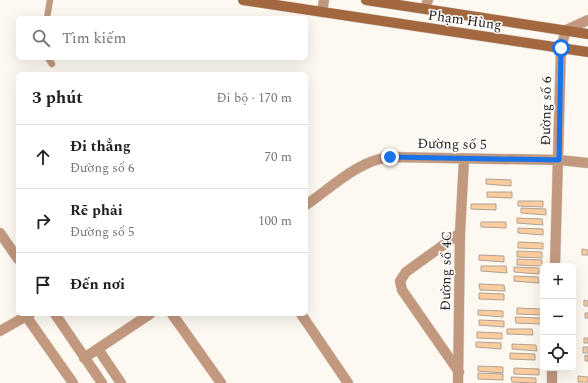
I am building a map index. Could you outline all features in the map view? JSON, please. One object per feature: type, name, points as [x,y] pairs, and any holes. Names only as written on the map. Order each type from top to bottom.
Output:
[{"type":"main road","name":"Phạm Hùng","points":[[243,0],[588,52]]},
{"type":"main road","name":"Phạm Hùng","points":[[366,0],[426,4],[588,34]]},
{"type":"street","points":[[322,12],[324,0]]},
{"type":"street","points":[[566,30],[588,20]]},
{"type":"street","name":"Đường số 6","points":[[555,263],[561,48],[566,30]]},
{"type":"street","name":"Đường số 5","points":[[308,204],[364,164],[378,158],[559,160],[588,163]]},
{"type":"street","name":"Đường số 4C","points":[[458,383],[460,234],[464,159]]},
{"type":"street","points":[[0,234],[16,256]]},
{"type":"street","points":[[459,372],[402,290],[400,281],[406,272],[460,234]]},
{"type":"street","points":[[0,331],[26,316]]},
{"type":"street","points":[[29,316],[73,383]]},
{"type":"street","points":[[57,316],[102,383]]},
{"type":"street","points":[[84,358],[147,316]]},
{"type":"street","points":[[173,316],[220,383]]},
{"type":"street","points":[[302,316],[348,383]]},
{"type":"street","points":[[98,349],[121,383]]},
{"type":"street","points":[[552,371],[552,383]]},
{"type":"lane","points":[[47,16],[50,0]]},
{"type":"lane","points":[[49,60],[52,64]]},
{"type":"building","points":[[486,179],[511,180],[511,186],[486,184]]},
{"type":"building","points":[[487,192],[512,192],[512,198],[487,197]]},
{"type":"building","points":[[518,201],[543,201],[543,207],[518,206]]},
{"type":"building","points":[[471,204],[496,204],[496,210],[471,209]]},
{"type":"building","points":[[521,208],[546,209],[546,215],[521,213]]},
{"type":"building","points":[[517,218],[542,219],[543,225],[517,223]]},
{"type":"building","points":[[481,222],[506,222],[506,228],[481,227]]},
{"type":"building","points":[[518,228],[543,229],[543,235],[518,233]]},
{"type":"building","points":[[518,242],[543,243],[543,249],[518,248]]},
{"type":"building","points":[[582,249],[588,250],[588,255],[582,255]]},
{"type":"building","points":[[517,251],[542,252],[542,258],[517,257]]},
{"type":"building","points":[[479,255],[504,256],[504,262],[479,260]]},
{"type":"building","points":[[517,259],[542,260],[540,266],[517,265]]},
{"type":"building","points":[[481,266],[506,266],[507,273],[481,271]]},
{"type":"building","points":[[514,267],[539,268],[539,274],[514,272]]},
{"type":"building","points":[[514,276],[538,277],[539,283],[514,281]]},
{"type":"building","points":[[479,284],[504,285],[505,291],[480,290]]},
{"type":"building","points":[[479,293],[504,294],[504,300],[479,299]]},
{"type":"building","points":[[584,300],[588,301],[588,306],[584,306]]},
{"type":"building","points":[[517,308],[540,309],[540,315],[517,314]]},
{"type":"building","points":[[478,310],[503,311],[503,317],[478,315]]},
{"type":"building","points":[[585,313],[588,313],[588,318],[585,318]]},
{"type":"building","points":[[515,317],[540,318],[540,324],[516,323]]},
{"type":"building","points":[[479,320],[504,321],[504,327],[479,325]]},
{"type":"building","points":[[507,329],[532,329],[533,335],[507,334]]},
{"type":"building","points":[[477,332],[502,333],[502,339],[477,338]]},
{"type":"building","points":[[584,338],[588,338],[588,343],[584,343]]},
{"type":"building","points":[[476,342],[501,343],[501,349],[476,347]]},
{"type":"building","points":[[512,344],[536,345],[537,351],[512,349]]},
{"type":"building","points":[[583,347],[588,347],[588,353],[583,353]]},
{"type":"building","points":[[510,353],[535,354],[535,360],[510,359]]},
{"type":"building","points":[[585,355],[588,356],[588,361],[585,361]]},
{"type":"building","points":[[478,366],[503,367],[503,373],[478,371]]},
{"type":"building","points":[[514,368],[539,369],[539,375],[514,374]]},
{"type":"building","points":[[478,373],[503,374],[503,380],[478,379]]},
{"type":"building","points":[[578,376],[588,377],[588,382],[578,382]]},
{"type":"building","points":[[511,377],[536,378],[536,383],[512,382]]},
{"type":"route","points":[[390,157],[559,160],[561,48]]}]
